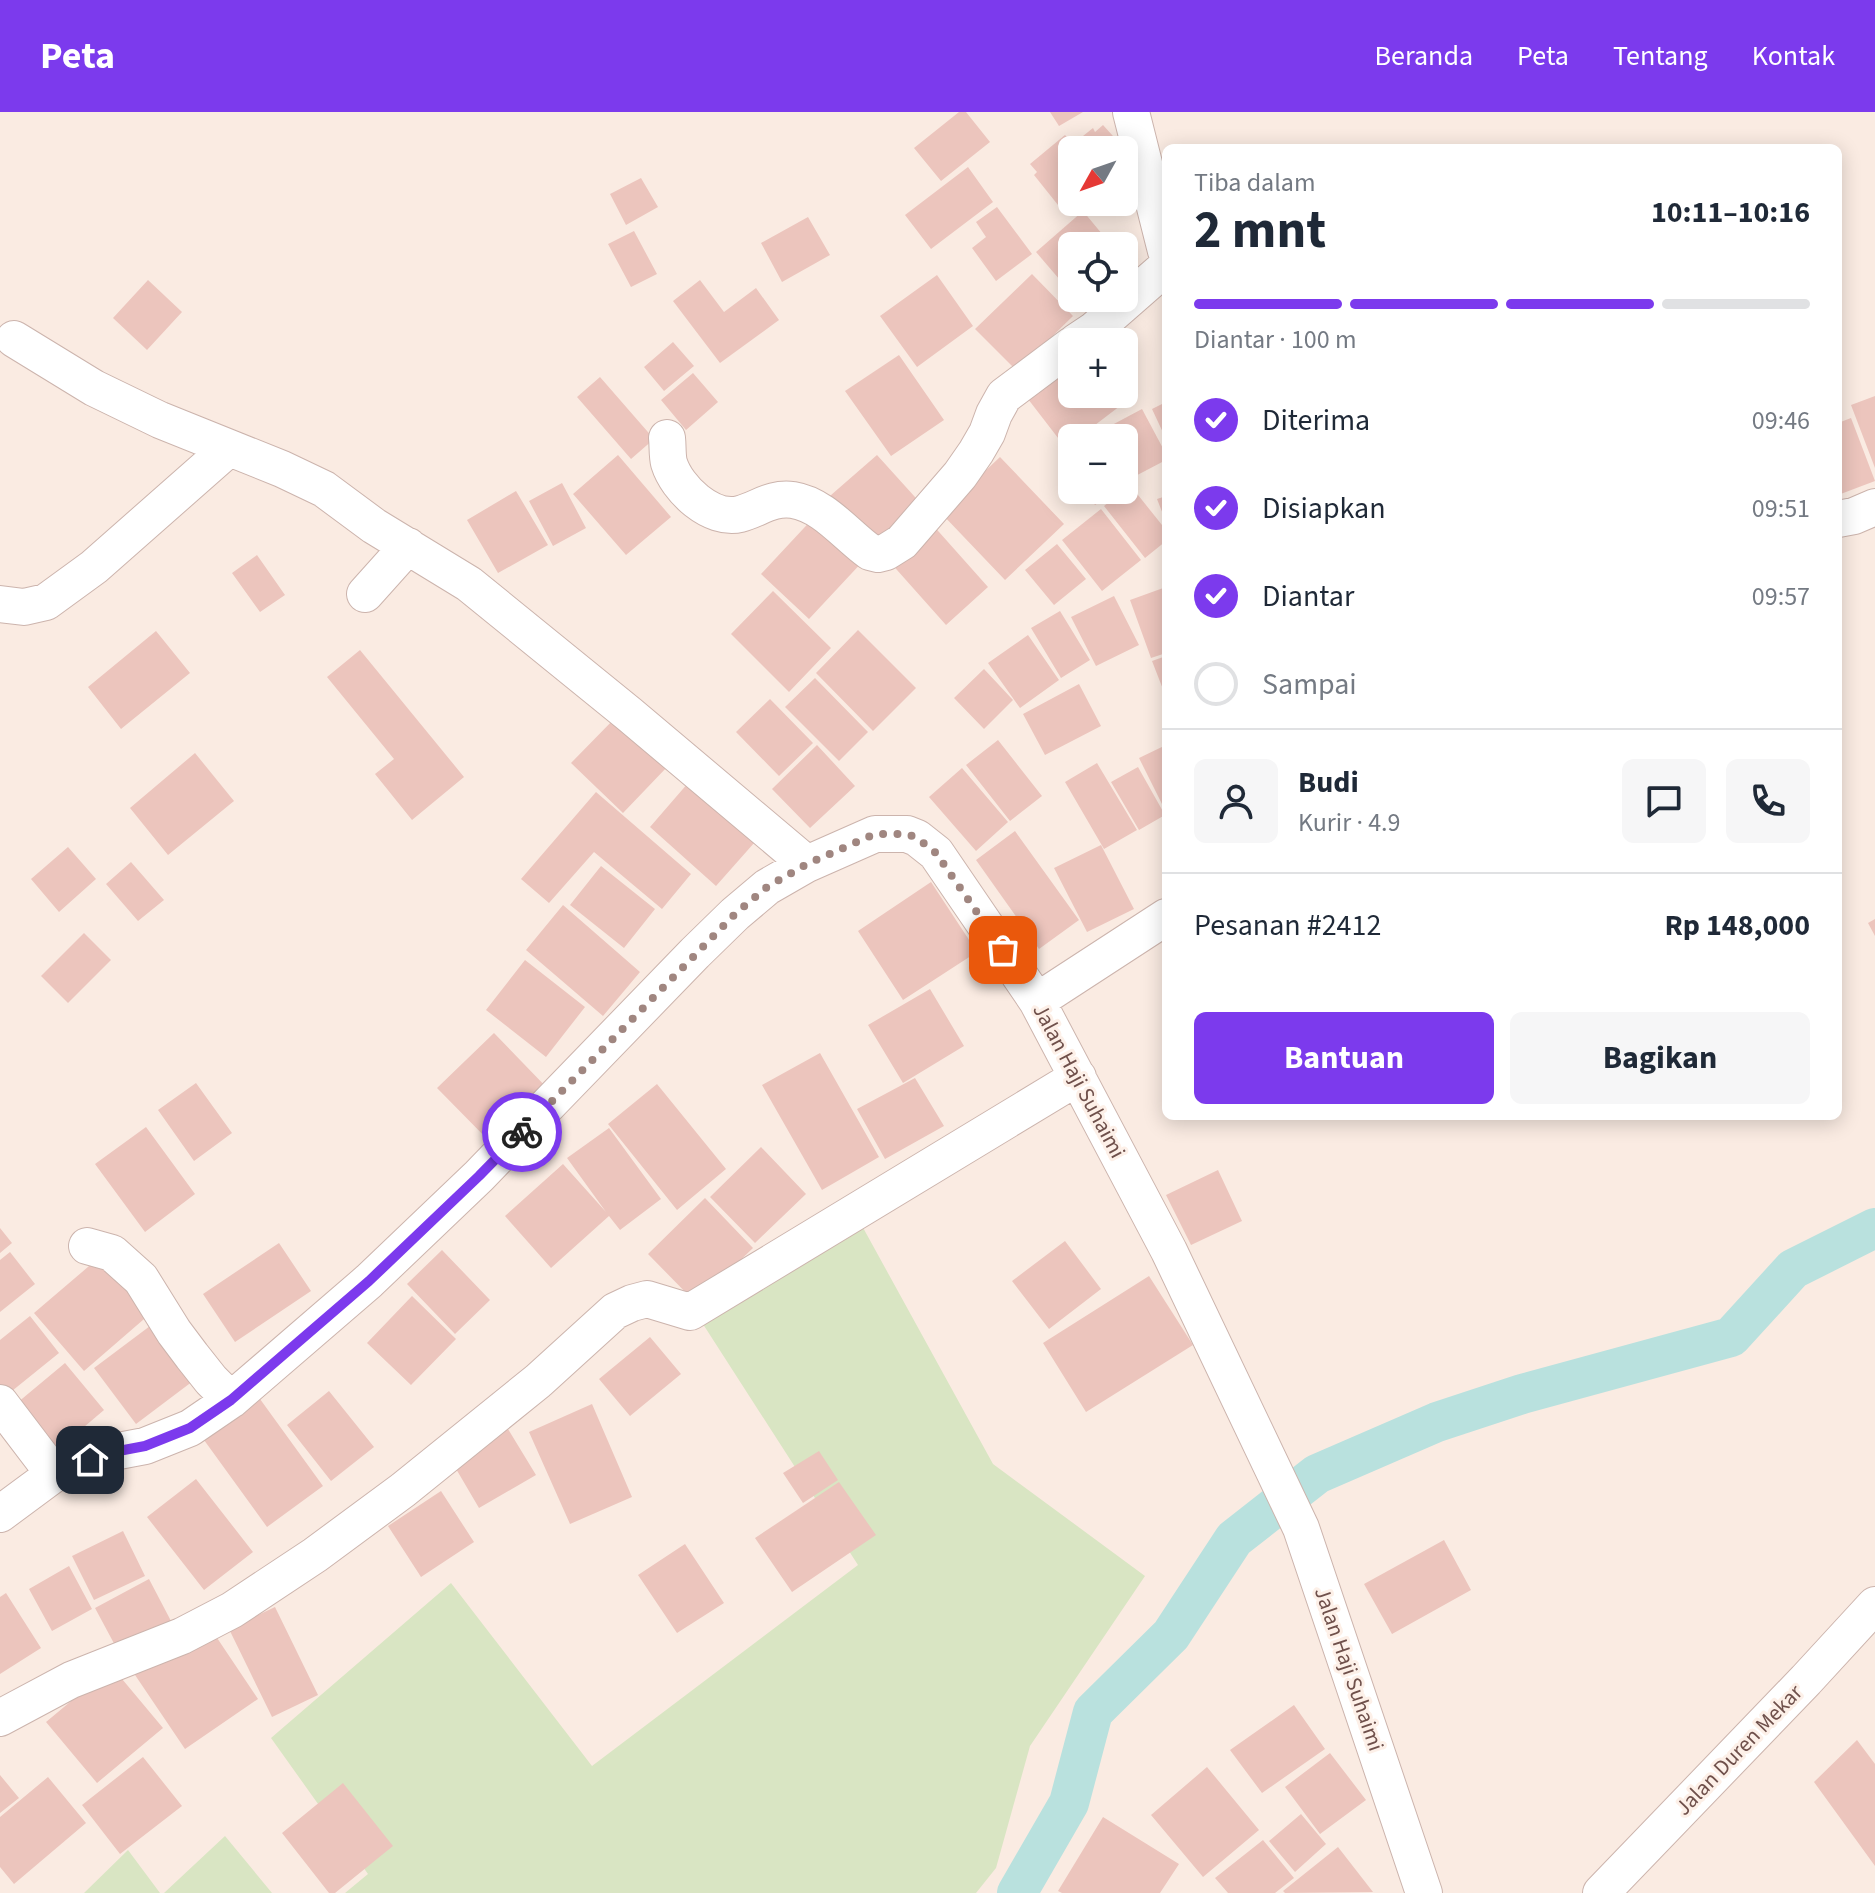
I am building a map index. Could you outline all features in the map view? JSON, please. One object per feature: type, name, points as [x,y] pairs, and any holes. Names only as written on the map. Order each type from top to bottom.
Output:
[{"type":"street","points":[[1131,112],[1162,235]]},
{"type":"street","points":[[1095,328],[1162,271]]},
{"type":"street","points":[[14,339],[94,388],[160,420],[324,489],[374,526],[469,584],[807,864]]},
{"type":"street","points":[[667,438],[668,460],[680,483],[710,510],[727,516],[742,514],[777,500],[796,500],[819,510],[870,552],[878,554],[902,542],[960,475],[987,433],[1004,396],[1058,355]]},
{"type":"street","points":[[0,604],[24,607],[46,602],[94,567],[229,448]]},
{"type":"street","points":[[1842,518],[1875,507]]},
{"type":"street","points":[[365,594],[408,546]]},
{"type":"street","name":"Jalan Haji Suhaimi","points":[[0,1514],[54,1474],[108,1453],[145,1446],[190,1428],[231,1400],[369,1281],[479,1176],[735,914],[767,887],[807,864],[875,834],[896,833],[917,838],[942,861],[1037,1001],[1169,1251],[1301,1528],[1424,1893]]},
{"type":"street","points":[[1037,1001],[1162,920]]},
{"type":"street","points":[[0,1718],[71,1680],[182,1636],[232,1610],[315,1555],[403,1490],[538,1381],[615,1311],[647,1299],[690,1312],[1078,1077]]},
{"type":"street","points":[[87,1246],[112,1253],[141,1279],[174,1332],[211,1380],[231,1400]]},
{"type":"street","points":[[0,1403],[54,1474]]},
{"type":"street","name":"Jalan Duren Mekar","points":[[1615,1888],[1875,1605]]},
{"type":"green space","points":[[850,1204],[993,1464],[1145,1576],[1030,1746],[996,1868],[976,1893],[345,1893],[368,1874],[271,1738],[451,1583],[592,1766],[858,1565],[701,1321]]},
{"type":"green space","points":[[225,1836],[272,1893],[164,1893]]},
{"type":"green space","points":[[128,1850],[160,1893],[84,1893]]},
{"type":"building","points":[[959,112],[966,112],[990,142],[941,181],[914,148]]},
{"type":"building","points":[[1050,112],[1083,112],[1059,126]]},
{"type":"building","points":[[1103,125],[1113,136],[1083,136],[1093,128],[1095,132]]},
{"type":"building","points":[[1058,141],[1058,205],[1034,175],[1037,172],[1030,164]]},
{"type":"building","points":[[968,167],[993,202],[931,249],[905,215]]},
{"type":"building","points":[[641,178],[658,207],[626,225],[610,194]]},
{"type":"building","points":[[997,207],[1032,254],[996,281],[972,248],[986,237],[976,222]]},
{"type":"building","points":[[1077,216],[1087,216],[1100,232],[1059,232]]},
{"type":"building","points":[[808,217],[830,255],[782,282],[761,243]]},
{"type":"building","points":[[634,231],[657,274],[631,287],[608,244]]},
{"type":"building","points":[[1058,233],[1058,278],[1036,252]]},
{"type":"building","points":[[1032,274],[1058,301],[1058,312],[1069,312],[1073,316],[1017,371],[975,329]]},
{"type":"building","points":[[937,275],[973,326],[917,367],[880,316]]},
{"type":"building","points":[[148,280],[182,312],[147,350],[113,318]]},
{"type":"building","points":[[700,280],[724,312],[756,288],[779,320],[720,363],[673,301]]},
{"type":"building","points":[[1088,312],[1102,312],[1094,319]]},
{"type":"building","points":[[673,342],[694,366],[664,391],[644,367]]},
{"type":"building","points":[[899,355],[944,420],[891,456],[845,391]]},
{"type":"building","points":[[693,373],[718,402],[686,430],[661,400]]},
{"type":"building","points":[[1058,376],[1058,408],[1117,408],[1096,424],[1058,424],[1058,438],[1028,399]]},
{"type":"building","points":[[600,377],[654,439],[631,459],[577,397]]},
{"type":"building","points":[[1875,396],[1875,468],[1851,405]]},
{"type":"building","points":[[1162,404],[1162,430],[1152,409]]},
{"type":"building","points":[[1142,409],[1162,446],[1162,462],[1138,475],[1138,424],[1114,424]]},
{"type":"building","points":[[1851,418],[1875,481],[1842,493],[1842,421]]},
{"type":"building","points":[[618,455],[671,517],[626,555],[573,494]]},
{"type":"building","points":[[877,455],[924,507],[885,544],[823,502]]},
{"type":"building","points":[[1000,457],[1064,524],[1005,580],[941,513]]},
{"type":"building","points":[[562,483],[586,528],[553,546],[529,501]]},
{"type":"building","points":[[516,491],[548,545],[498,573],[467,520]]},
{"type":"building","points":[[1138,495],[1162,525],[1162,544],[1145,558],[1104,506],[1106,504],[1138,504]]},
{"type":"building","points":[[1101,509],[1141,560],[1102,591],[1062,540]]},
{"type":"building","points":[[817,514],[865,559],[809,619],[761,574]]},
{"type":"building","points":[[931,523],[988,587],[946,625],[889,561]]},
{"type":"building","points":[[1057,544],[1086,579],[1054,605],[1025,570]]},
{"type":"building","points":[[257,555],[285,595],[260,612],[232,573]]},
{"type":"building","points":[[1162,588],[1162,654],[1151,658],[1130,600]]},
{"type":"building","points":[[773,591],[831,648],[789,692],[731,634]]},
{"type":"building","points":[[1114,596],[1139,645],[1096,666],[1071,617]]},
{"type":"building","points":[[1060,611],[1090,660],[1061,678],[1031,628]]},
{"type":"building","points":[[858,630],[916,688],[873,731],[816,673]]},
{"type":"building","points":[[156,631],[190,673],[121,729],[88,687]]},
{"type":"building","points":[[1028,635],[1059,680],[1020,708],[988,663]]},
{"type":"building","points":[[360,650],[464,777],[412,820],[375,774],[394,759],[327,677]]},
{"type":"building","points":[[1162,657],[1162,687],[1152,661]]},
{"type":"building","points":[[984,669],[1013,700],[984,729],[954,698]]},
{"type":"building","points":[[815,678],[868,732],[839,761],[785,707]]},
{"type":"building","points":[[1079,684],[1101,726],[1045,755],[1023,714]]},
{"type":"building","points":[[770,699],[813,743],[779,776],[736,732]]},
{"type":"building","points":[[617,716],[668,766],[623,813],[571,763]]},
{"type":"building","points":[[998,740],[1042,796],[1010,821],[966,765]]},
{"type":"building","points":[[817,745],[855,786],[810,828],[772,789]]},
{"type":"building","points":[[1162,747],[1162,804],[1139,758]]},
{"type":"building","points":[[195,753],[234,801],[168,855],[130,808]]},
{"type":"building","points":[[1097,763],[1137,830],[1104,849],[1065,782]]},
{"type":"building","points":[[1138,767],[1162,810],[1162,817],[1139,830],[1111,782]]},
{"type":"building","points":[[962,768],[1008,822],[976,851],[929,797]]},
{"type":"building","points":[[695,775],[762,834],[716,886],[650,827]]},
{"type":"building","points":[[596,792],[691,874],[662,909],[594,852],[549,903],[521,879]]},
{"type":"building","points":[[1015,831],[1079,920],[1039,949],[976,860]]},
{"type":"building","points":[[1101,845],[1134,909],[1087,932],[1054,868]]},
{"type":"building","points":[[68,847],[96,879],[59,912],[31,879]]},
{"type":"building","points":[[131,862],[164,900],[138,921],[106,884]]},
{"type":"building","points":[[601,866],[655,909],[624,948],[570,905]]},
{"type":"building","points":[[931,882],[977,952],[903,1000],[858,931]]},
{"type":"building","points":[[563,905],[640,972],[603,1016],[526,950]]},
{"type":"building","points":[[1875,919],[1875,936],[1868,923]]},
{"type":"building","points":[[84,933],[111,960],[68,1003],[41,976]]},
{"type":"building","points":[[525,960],[585,1007],[546,1057],[486,1010]]},
{"type":"building","points":[[930,989],[964,1046],[903,1083],[868,1025]]},
{"type":"building","points":[[494,1033],[551,1092],[495,1147],[437,1088]]},
{"type":"building","points":[[820,1053],[879,1157],[822,1190],[762,1085]]},
{"type":"building","points":[[915,1078],[944,1126],[885,1159],[857,1109]]},
{"type":"building","points":[[196,1083],[232,1133],[194,1161],[158,1110]]},
{"type":"building","points":[[657,1084],[726,1169],[677,1210],[608,1124]]},
{"type":"building","points":[[146,1127],[195,1194],[145,1232],[95,1164]]},
{"type":"building","points":[[609,1128],[661,1199],[620,1230],[609,1216],[551,1268],[505,1216],[563,1164],[606,1212],[567,1158]]},
{"type":"building","points":[[761,1147],[806,1194],[755,1243],[710,1197]]},
{"type":"building","points":[[1218,1170],[1242,1221],[1191,1245],[1166,1195]]},
{"type":"building","points":[[705,1198],[753,1248],[696,1303],[648,1254]]},
{"type":"building","points":[[0,1228],[12,1243],[0,1253]]},
{"type":"building","points":[[1065,1241],[1101,1289],[1049,1329],[1012,1281]]},
{"type":"building","points":[[279,1243],[311,1291],[235,1342],[203,1294]]},
{"type":"building","points":[[442,1250],[490,1300],[455,1334],[407,1284]]},
{"type":"building","points":[[10,1252],[35,1284],[0,1312],[0,1260]]},
{"type":"building","points":[[102,1255],[151,1313],[84,1371],[34,1313]]},
{"type":"building","points":[[1149,1276],[1193,1345],[1086,1412],[1043,1343]]},
{"type":"building","points":[[412,1296],[456,1339],[411,1385],[367,1343]]},
{"type":"building","points":[[30,1316],[59,1353],[7,1395],[0,1387],[0,1340]]},
{"type":"building","points":[[154,1323],[197,1378],[136,1424],[94,1368]]},
{"type":"building","points":[[650,1337],[681,1374],[630,1416],[599,1379]]},
{"type":"building","points":[[65,1363],[104,1410],[51,1455],[11,1408]]},
{"type":"building","points":[[329,1391],[374,1447],[331,1481],[287,1425]]},
{"type":"building","points":[[260,1399],[323,1486],[267,1527],[204,1440]]},
{"type":"building","points":[[592,1404],[632,1497],[570,1524],[529,1432]]},
{"type":"building","points":[[508,1429],[536,1475],[479,1508],[452,1462]]},
{"type":"building","points":[[819,1451],[838,1480],[803,1503],[783,1473]]},
{"type":"building","points":[[196,1479],[253,1552],[204,1590],[147,1517]]},
{"type":"building","points":[[839,1482],[876,1535],[792,1592],[755,1538]]},
{"type":"building","points":[[441,1491],[474,1542],[421,1577],[388,1526]]},
{"type":"building","points":[[123,1531],[145,1576],[94,1600],[72,1556]]},
{"type":"building","points":[[1444,1540],[1471,1590],[1392,1634],[1364,1584]]},
{"type":"building","points":[[685,1544],[724,1603],[677,1633],[638,1575]]},
{"type":"building","points":[[69,1566],[92,1609],[52,1631],[29,1589]]},
{"type":"building","points":[[149,1579],[171,1621],[117,1649],[95,1608]]},
{"type":"building","points":[[6,1593],[41,1648],[0,1674],[0,1597]]},
{"type":"building","points":[[275,1607],[318,1695],[272,1717],[229,1629]]},
{"type":"building","points":[[207,1623],[258,1699],[185,1749],[133,1672]]},
{"type":"building","points":[[112,1667],[163,1728],[97,1783],[46,1722]]},
{"type":"building","points":[[1294,1705],[1325,1749],[1262,1793],[1230,1750]]},
{"type":"building","points":[[1857,1740],[1875,1764],[1875,1866],[1814,1782]]},
{"type":"building","points":[[1330,1753],[1366,1800],[1320,1834],[1285,1787]]},
{"type":"building","points":[[143,1757],[182,1806],[120,1854],[82,1805]]},
{"type":"building","points":[[1207,1767],[1259,1830],[1203,1877],[1151,1815]]},
{"type":"building","points":[[0,1775],[19,1798],[0,1813]]},
{"type":"building","points":[[48,1777],[86,1823],[14,1884],[0,1867],[0,1817]]},
{"type":"building","points":[[343,1783],[393,1846],[335,1893],[329,1893],[282,1833]]},
{"type":"building","points":[[1301,1814],[1326,1844],[1295,1872],[1269,1841]]},
{"type":"building","points":[[1103,1817],[1179,1864],[1160,1893],[1058,1891]]},
{"type":"building","points":[[1263,1840],[1294,1878],[1275,1893],[1228,1893],[1215,1878]]},
{"type":"building","points":[[1338,1847],[1373,1892],[1283,1891]]},
{"type":"waterway","points":[[1017,1893],[1069,1803],[1093,1712],[1171,1635],[1234,1539],[1317,1474],[1437,1422],[1522,1394],[1731,1337],[1793,1269],[1875,1228]]},
{"type":"way so far","points":[[522,1132],[735,914],[767,887],[807,864],[875,834],[907,834],[936,853],[1003,950]]},
{"type":"route","points":[[90,1460],[145,1446],[190,1428],[231,1400],[369,1281],[522,1132]]}]
